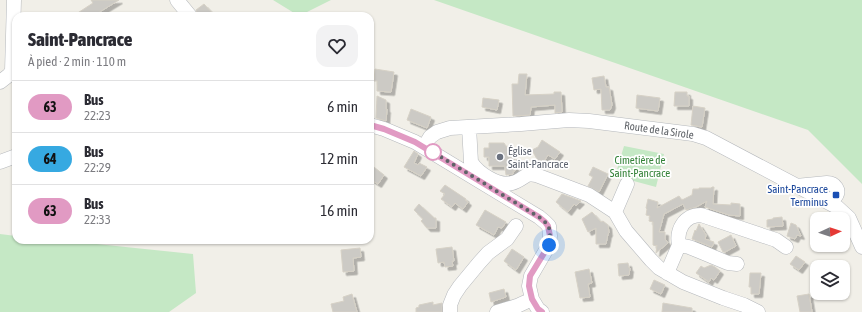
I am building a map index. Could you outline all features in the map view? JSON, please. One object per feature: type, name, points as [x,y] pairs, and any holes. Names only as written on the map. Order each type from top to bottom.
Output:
[{"type":"street","points":[[14,0],[14,12]]},
{"type":"street","points":[[177,0],[187,12]]},
{"type":"street","points":[[0,82],[12,71]]},
{"type":"street","name":"Route de la Sirole","points":[[424,147],[430,137],[437,132],[450,128],[569,120],[589,120],[693,134],[706,138],[837,207],[849,218],[862,247]]},
{"type":"street","points":[[374,126],[406,138],[424,147],[545,222],[548,226],[550,236],[549,245],[530,276],[529,286],[532,299],[538,309],[542,312]]},
{"type":"street","points":[[469,127],[471,162],[474,167],[490,179],[502,184],[512,183],[529,174],[536,175],[589,195],[615,212],[626,231],[659,268],[683,282],[744,305],[758,312]]},
{"type":"street","points":[[0,162],[12,158]]},
{"type":"street","points":[[796,186],[832,183],[837,188],[836,195],[834,198],[825,201]]},
{"type":"street","points":[[615,212],[627,184]]},
{"type":"street","points":[[667,273],[679,245],[678,240],[681,226],[689,218],[695,215],[701,215],[776,240],[786,247]]},
{"type":"street","points":[[450,312],[450,305],[454,295],[474,268],[488,253],[507,239],[516,226]]},
{"type":"street","points":[[679,245],[699,251],[728,263],[737,264]]},
{"type":"street","points":[[497,312],[517,306],[532,299]]},
{"type":"green space","points":[[273,0],[331,0],[307,12],[292,12]]},
{"type":"green space","points":[[434,0],[862,0],[862,184],[808,130]]},
{"type":"green space","name":"Cimetière de Saint-Pancrace","points":[[624,146],[664,154],[656,187],[615,176]]},
{"type":"green space","points":[[0,234],[12,236],[12,244],[97,244],[193,254],[196,293],[169,312],[0,312]]},
{"type":"building","points":[[91,0],[119,0],[100,12],[79,12],[93,3]]},
{"type":"building","points":[[204,4],[211,12],[197,12],[196,10]]},
{"type":"building","points":[[375,69],[394,72],[391,92],[377,91],[377,81],[374,81]]},
{"type":"building","points":[[519,74],[527,74],[525,95],[554,94],[554,92],[561,92],[562,112],[555,113],[555,105],[531,107],[530,115],[513,116],[512,84],[518,84]]},
{"type":"building","points":[[604,76],[606,87],[609,87],[612,105],[610,110],[602,110],[601,89],[594,90],[592,78]]},
{"type":"building","points":[[675,92],[687,92],[687,96],[689,96],[689,106],[674,106]]},
{"type":"building","points":[[637,95],[660,98],[658,111],[636,108]]},
{"type":"building","points":[[377,96],[386,100],[386,121],[376,118]]},
{"type":"building","points":[[483,98],[499,100],[497,110],[482,107]]},
{"type":"building","points":[[693,106],[705,108],[702,127],[691,125]]},
{"type":"building","points":[[411,109],[431,117],[427,128],[407,120]]},
{"type":"building","points":[[542,140],[560,152],[555,159],[548,155],[544,161],[539,163],[532,150],[538,147]]},
{"type":"building","name":"Église Saint-Pancrace","points":[[489,143],[504,143],[508,149],[508,156],[515,157],[515,171],[513,171],[513,174],[506,175],[505,166],[489,166],[489,157],[484,157],[484,148],[489,148]]},
{"type":"building","points":[[414,151],[418,154],[414,163],[418,165],[419,163],[427,167],[421,176],[404,167]]},
{"type":"building","points":[[374,167],[384,175],[378,184],[374,182]]},
{"type":"building","points":[[593,167],[608,174],[599,192],[588,186],[593,177],[589,175]]},
{"type":"building","points":[[445,185],[466,199],[465,200],[468,202],[463,209],[455,203],[452,207],[441,199],[445,194],[440,191]]},
{"type":"building","points":[[714,187],[713,204],[740,204],[740,216],[729,215],[705,207],[707,201],[686,210],[683,204],[664,214],[659,232],[665,232],[665,239],[668,243],[656,253],[657,245],[653,245],[653,222],[649,221],[650,216],[646,215],[648,199],[658,202],[657,208],[679,196],[682,200],[692,195],[693,189]]},
{"type":"building","points":[[562,194],[581,201],[576,206],[574,204],[568,212],[556,202]]},
{"type":"building","points":[[419,204],[434,218],[436,218],[436,228],[427,228],[421,221],[423,219],[414,210]]},
{"type":"building","points":[[485,210],[506,222],[502,228],[498,227],[494,235],[476,225]]},
{"type":"building","points":[[592,212],[601,222],[603,221],[608,225],[609,233],[606,244],[596,244],[596,228],[588,232],[582,219]]},
{"type":"building","points":[[782,217],[783,226],[767,227],[767,220]]},
{"type":"building","points":[[791,223],[796,225],[801,236],[797,235],[795,239],[787,236]]},
{"type":"building","points":[[699,224],[706,235],[705,239],[714,242],[712,247],[692,239]]},
{"type":"building","points":[[731,235],[736,246],[723,252],[718,242]]},
{"type":"building","points":[[452,247],[454,261],[452,261],[453,266],[445,267],[444,262],[438,263],[436,249]]},
{"type":"building","points":[[360,248],[361,257],[353,258],[354,271],[343,272],[341,250]]},
{"type":"building","points":[[512,249],[524,257],[516,270],[504,261]]},
{"type":"building","points":[[796,256],[805,262],[799,270],[790,264]]},
{"type":"building","points":[[628,263],[630,268],[629,275],[619,276],[618,264]]},
{"type":"building","points":[[711,265],[720,271],[714,280],[711,278],[709,282],[696,273],[701,266],[704,268]]},
{"type":"building","points":[[589,269],[592,283],[588,284],[590,297],[580,298],[575,272]]},
{"type":"building","points":[[750,273],[761,273],[759,294],[751,294],[751,287],[749,287]]},
{"type":"building","points":[[654,280],[665,285],[661,294],[650,289]]},
{"type":"building","points":[[504,289],[506,297],[491,302],[489,293]]},
{"type":"building","points":[[352,294],[357,312],[333,312],[331,304],[344,301],[343,297]]},
{"type":"building","points":[[809,294],[812,312],[800,312],[797,296]]},
{"type":"building","points":[[433,302],[433,305],[442,303],[442,312],[416,312],[416,308],[419,307],[419,305]]},
{"type":"building","points":[[663,303],[692,308],[692,312],[662,312]]},
{"type":"bus line","name":"63","points":[[374,126],[415,142],[545,222],[548,226],[550,236],[549,245],[530,276],[529,286],[532,299],[538,309],[542,312]]},
{"type":"place","name":"Église Saint-Pancrace","points":[[500,157]]},
{"type":"place","name":"Saint-Pancrace Terminus","points":[[836,195]]},
{"type":"route","points":[[433,152],[431,151],[539,217],[548,226],[550,236],[549,245]]}]
